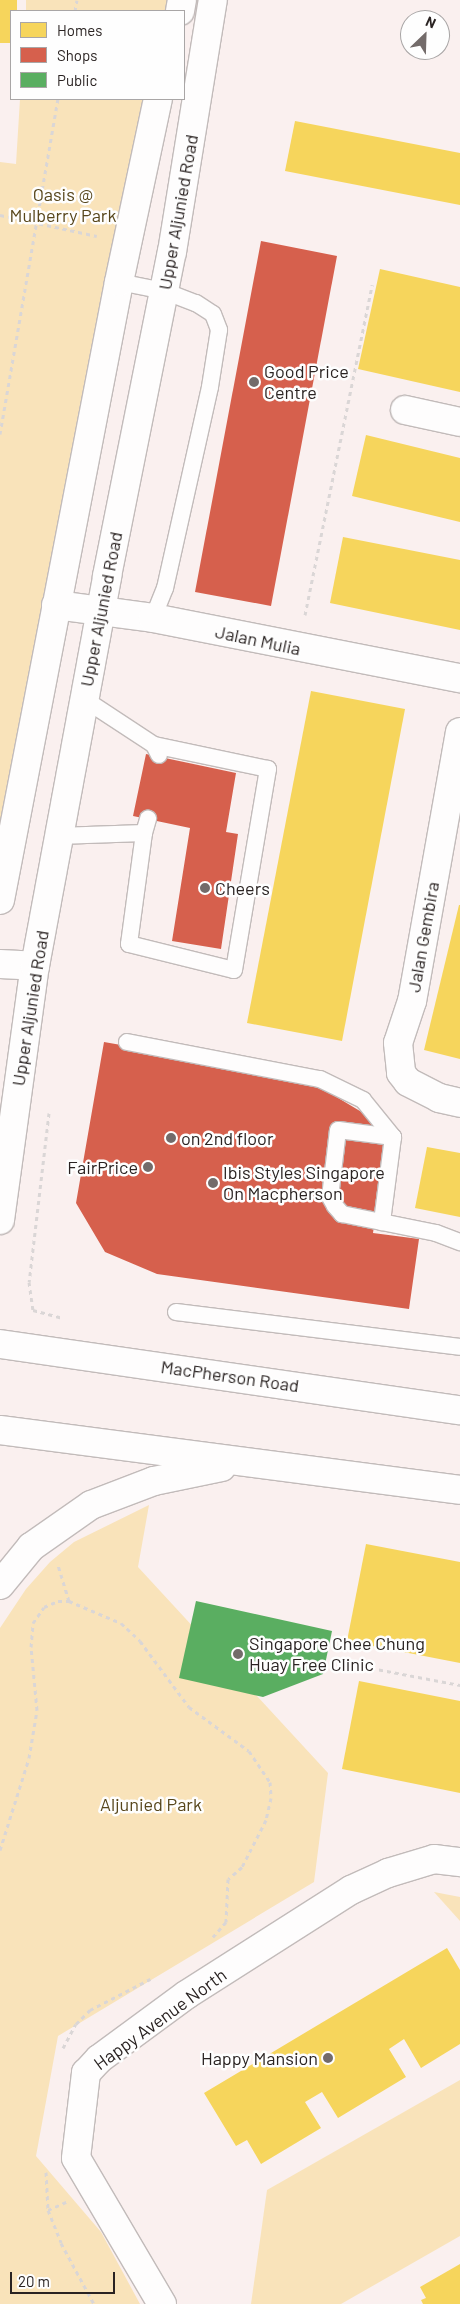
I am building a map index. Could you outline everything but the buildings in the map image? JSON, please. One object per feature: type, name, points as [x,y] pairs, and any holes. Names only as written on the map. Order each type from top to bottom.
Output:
[{"type":"main road","name":"Upper Aljunied Road","points":[[0,1220],[35,966],[84,699],[164,291],[213,0]]},
{"type":"main road","points":[[0,900],[118,282],[158,100]]},
{"type":"main road","points":[[405,410],[460,422]]},
{"type":"main road","name":"Jalan Mulia","points":[[56,604],[153,618],[460,678]]},
{"type":"main road","name":"Jalan Gembira","points":[[460,732],[412,1001],[398,1043],[401,1073],[408,1082],[439,1098],[460,1103]]},
{"type":"main road","points":[[0,964],[35,966]]},
{"type":"main road","name":"MacPherson Road","points":[[0,1344],[460,1410]]},
{"type":"main road","points":[[0,1430],[460,1490]]},
{"type":"main road","points":[[0,1585],[31,1547],[91,1505],[154,1481],[253,1463]]},
{"type":"main road","name":"Happy Avenue North","points":[[162,2304],[76,2158],[86,2073],[99,2058],[186,1996],[351,1890],[388,1873],[434,1859],[460,1862]]},
{"type":"lane","points":[[118,282],[164,291],[196,303],[213,314],[219,330],[210,387],[165,588],[153,618]]},
{"type":"lane","points":[[58,836],[146,826],[130,944],[234,970],[268,768],[157,751],[84,699]]},
{"type":"lane","points":[[127,1042],[320,1079],[363,1100],[393,1137],[382,1222]]},
{"type":"lane","points":[[393,1137],[338,1130],[330,1197],[342,1214],[436,1233],[460,1242]]},
{"type":"lane","points":[[176,1312],[460,1347]]},
{"type":"path","points":[[0,434],[35,221],[58,100]]},
{"type":"path","points":[[0,215],[104,237]]},
{"type":"path","points":[[304,619],[372,286]]},
{"type":"path","points":[[50,1107],[29,1282],[33,1310],[69,1320]]},
{"type":"path","points":[[56,1560],[69,1601]]},
{"type":"path","points":[[0,1850],[29,1758],[35,1720],[31,1647],[33,1622],[44,1608],[58,1601],[69,1601],[121,1623],[140,1642],[189,1707],[249,1751],[270,1782],[271,1798],[266,1820],[242,1867],[228,1879],[226,1922],[207,1941]]},
{"type":"path","points":[[371,1668],[460,1686]]},
{"type":"path","points":[[60,2054],[76,2024],[90,2010],[159,1974]]},
{"type":"path","points":[[47,2164],[48,2210],[61,2243],[94,2304]]},
{"type":"green space","points":[[26,0],[168,0],[166,10],[26,10]]},
{"type":"green space","name":"Oasis @ Mulberry Park","points":[[20,100],[148,100],[0,853],[0,162],[16,164]]},
{"type":"green space","name":"Aljunied Park","points":[[149,1505],[138,1567],[328,1773],[314,1882],[58,2036],[36,2156],[101,2232],[140,2304],[0,2304],[0,1628],[26,1589],[50,1562],[74,1542]]},
{"type":"green space","points":[[434,1892],[460,1897],[460,1921]]},
{"type":"green space","points":[[460,2080],[460,2236],[341,2304],[251,2304],[267,2190]]},
{"type":"place","name":"Good Price Centre","points":[[254,382]]},
{"type":"place","name":"Cheers","points":[[205,888]]},
{"type":"place","name":"on 2nd floor","points":[[171,1138]]},
{"type":"place","name":"FairPrice","points":[[148,1167]]},
{"type":"place","name":"Ibis Styles Singapore On Macpherson","points":[[213,1183]]},
{"type":"place","name":"Singapore Chee Chung Huay Free Clinic","points":[[238,1654]]},
{"type":"place","name":"Happy Mansion","points":[[328,2058]]}]
